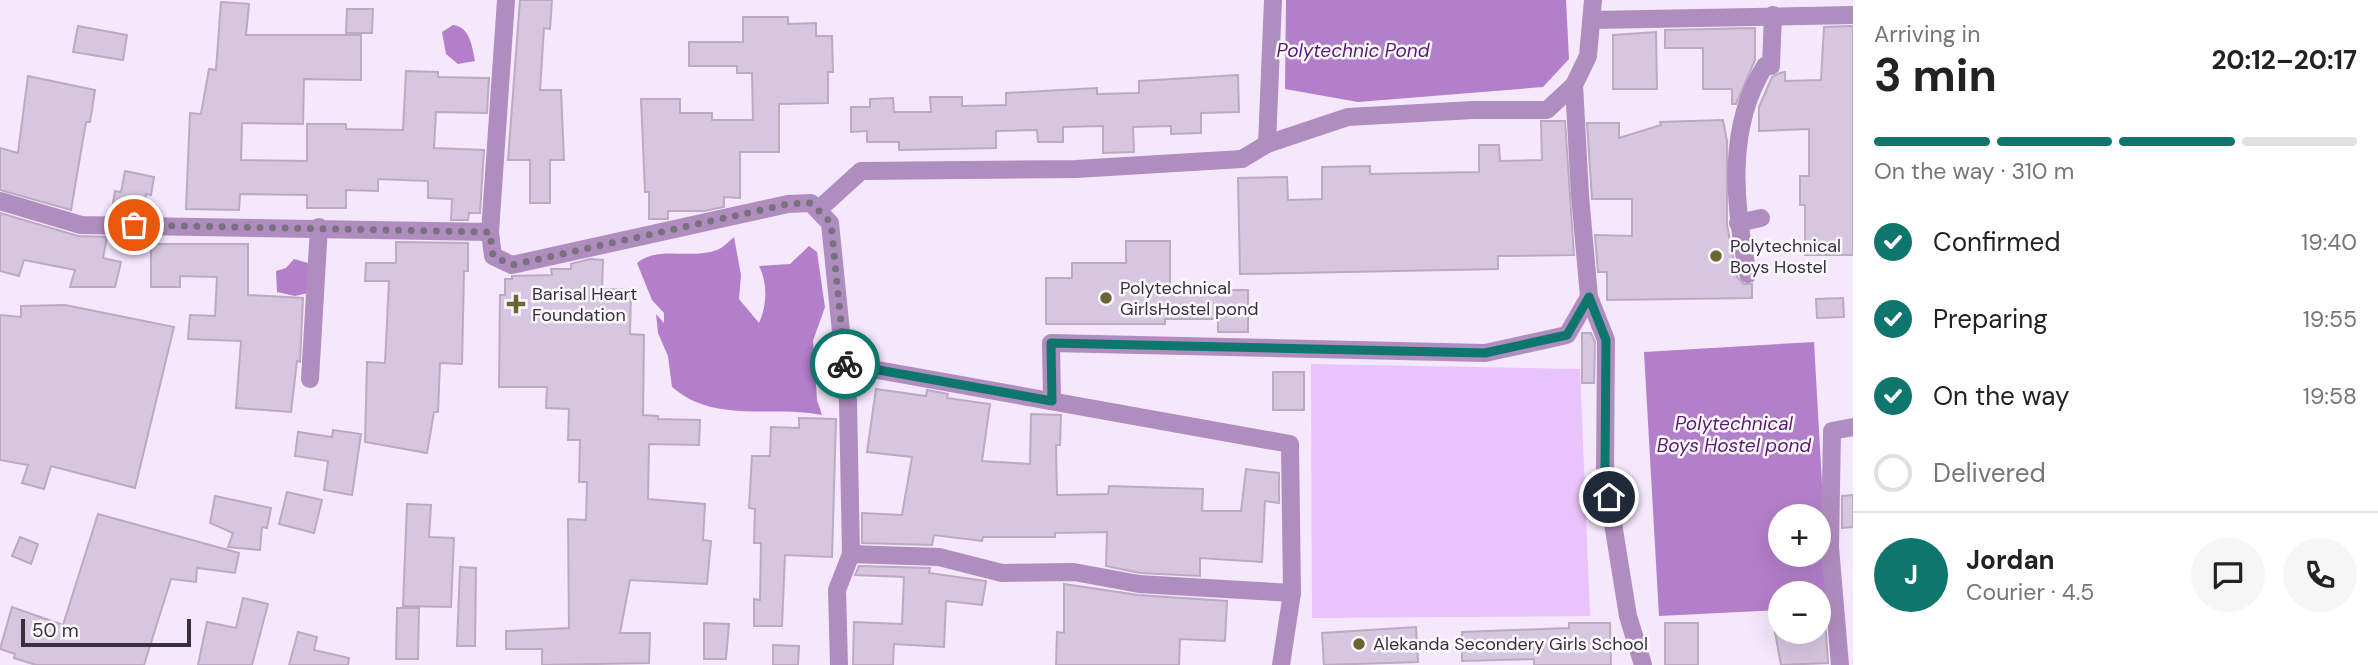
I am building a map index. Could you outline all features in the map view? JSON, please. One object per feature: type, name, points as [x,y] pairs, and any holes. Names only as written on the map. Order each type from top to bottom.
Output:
[{"type":"street","points":[[506,0],[490,232],[493,256],[512,265],[788,204],[811,203],[831,223],[848,401],[851,554],[837,590],[839,665]]},
{"type":"street","points":[[1267,144],[1273,0]]},
{"type":"street","points":[[818,210],[861,170],[1076,169],[1242,159],[1267,144],[1348,117],[1473,110],[1547,110],[1574,86],[1588,56],[1593,0]]},
{"type":"street","points":[[1748,274],[1738,223],[1735,177],[1742,127],[1752,86],[1765,66],[1771,66],[1773,15]]},
{"type":"street","points":[[1593,20],[1853,15]]},
{"type":"street","points":[[1574,86],[1589,297],[1606,340],[1605,474],[1628,616],[1643,665]]},
{"type":"street","points":[[0,201],[81,225],[490,232]]},
{"type":"street","points":[[1738,223],[1761,218]]},
{"type":"street","points":[[310,379],[319,227]]},
{"type":"street","points":[[1052,401],[1051,343],[1485,353],[1567,335],[1589,297]]},
{"type":"street","points":[[844,364],[1244,438],[1290,444],[1292,593],[1281,665]]},
{"type":"street","points":[[1840,665],[1830,547],[1832,431],[1853,427]]},
{"type":"street","points":[[851,554],[939,557],[1002,573],[1074,572],[1139,584],[1292,593]]},
{"type":"shaded area","points":[[1311,364],[1580,369],[1590,616],[1312,618]]},
{"type":"water","name":"Polytechnic Pond","points":[[1286,0],[1566,0],[1569,59],[1543,87],[1358,102],[1285,89]]},
{"type":"water","points":[[453,25],[467,33],[475,61],[458,64],[446,54],[442,32]]},
{"type":"water","points":[[734,237],[741,275],[739,299],[759,323],[765,294],[759,266],[790,264],[809,246],[817,252],[825,307],[813,341],[817,400],[822,415],[706,406],[672,387],[668,356],[658,333],[656,314],[664,323],[664,313],[652,300],[637,263],[655,255],[707,253],[724,246]]},
{"type":"water","points":[[294,259],[308,263],[308,293],[295,296],[277,292],[276,271],[286,268]]},
{"type":"water","name":"Polytechnical Boys Hostel pond","points":[[1814,342],[1823,504],[1768,504],[1768,567],[1827,567],[1828,581],[1768,581],[1768,611],[1659,616],[1644,352]]},
{"type":"building","points":[[520,0],[552,0],[550,29],[544,28],[540,90],[561,90],[564,160],[550,160],[550,203],[530,203],[530,160],[508,160]]},
{"type":"building","points":[[221,2],[249,4],[246,35],[361,35],[361,80],[304,79],[303,124],[242,123],[241,160],[307,161],[307,124],[346,124],[346,129],[403,130],[406,71],[438,72],[438,77],[489,78],[487,113],[436,112],[434,148],[484,150],[480,213],[469,213],[468,220],[451,220],[452,199],[428,198],[428,181],[378,179],[378,191],[346,190],[346,208],[307,208],[307,195],[240,194],[239,210],[186,209],[190,113],[201,114],[209,69],[216,70]]},
{"type":"building","points":[[347,9],[373,9],[372,33],[346,33]]},
{"type":"building","points":[[743,17],[788,17],[788,24],[816,23],[816,36],[832,36],[833,72],[828,72],[828,103],[779,104],[779,152],[740,152],[740,198],[724,197],[724,207],[704,211],[668,211],[668,219],[649,219],[649,192],[645,192],[641,99],[680,99],[680,113],[712,113],[712,120],[753,120],[752,73],[737,73],[737,66],[689,66],[689,42],[743,42]]},
{"type":"building","points":[[78,26],[127,35],[123,60],[73,52]]},
{"type":"building","points":[[1853,26],[1853,255],[1805,255],[1805,205],[1800,205],[1800,176],[1809,176],[1809,129],[1759,131],[1759,107],[1772,77],[1780,73],[1785,72],[1785,81],[1821,80],[1824,27]]},
{"type":"building","points":[[1755,28],[1755,60],[1736,104],[1732,104],[1732,89],[1703,89],[1703,48],[1665,48],[1665,30]]},
{"type":"building","points":[[1656,32],[1657,89],[1613,89],[1613,35]]},
{"type":"building","points":[[1238,75],[1239,112],[1201,113],[1201,133],[1171,134],[1171,126],[1133,127],[1134,152],[1103,153],[1103,126],[1063,127],[1063,142],[1038,142],[1037,130],[996,131],[996,148],[899,150],[899,142],[867,142],[867,131],[851,132],[851,107],[870,107],[870,99],[893,98],[894,112],[931,112],[930,97],[962,97],[962,106],[1006,105],[1006,93],[1097,88],[1097,94],[1139,93],[1139,81]]},
{"type":"building","points":[[28,76],[95,90],[90,122],[86,122],[71,210],[0,190],[0,148],[18,153]]},
{"type":"building","points":[[1723,120],[1727,141],[1727,225],[1737,277],[1744,284],[1752,284],[1752,298],[1607,300],[1607,272],[1598,272],[1595,235],[1632,236],[1632,199],[1592,199],[1587,123],[1619,123],[1619,138],[1661,125],[1660,122]]},
{"type":"building","points":[[1541,121],[1565,121],[1574,255],[1498,256],[1498,269],[1240,274],[1238,178],[1287,177],[1288,200],[1322,199],[1322,167],[1370,166],[1370,174],[1479,172],[1479,145],[1499,145],[1500,161],[1542,160]]},
{"type":"building","points":[[125,171],[154,177],[151,195],[146,194],[143,214],[112,209],[115,191],[121,192]]},
{"type":"building","points":[[0,213],[78,236],[107,237],[103,258],[121,262],[115,287],[70,287],[75,270],[24,260],[19,276],[0,271]]},
{"type":"building","points":[[1126,241],[1170,241],[1170,290],[1248,290],[1248,332],[1218,332],[1218,319],[1165,319],[1165,324],[1046,324],[1046,278],[1072,278],[1072,263],[1126,263]]},
{"type":"building","points":[[396,242],[468,243],[468,271],[464,271],[462,364],[440,363],[438,412],[434,412],[427,453],[365,442],[367,362],[385,363],[389,281],[365,281],[366,263],[396,263]]},
{"type":"building","points":[[151,244],[248,244],[248,295],[303,298],[300,362],[297,361],[291,412],[236,408],[241,341],[188,339],[190,315],[215,316],[217,277],[180,276],[180,287],[151,287]]},
{"type":"building","points":[[590,259],[603,260],[602,289],[631,290],[630,334],[644,335],[643,415],[658,416],[658,419],[700,420],[699,445],[649,444],[648,499],[705,504],[703,540],[711,541],[707,584],[630,580],[620,633],[650,633],[649,663],[542,665],[542,649],[506,649],[506,631],[569,628],[568,519],[586,520],[587,482],[579,482],[580,440],[568,440],[569,409],[546,408],[547,387],[499,387],[500,295],[505,295],[505,279],[512,279],[512,276],[552,275],[551,269],[571,269],[571,264]]},
{"type":"building","points":[[1843,298],[1844,317],[1817,318],[1816,299]]},
{"type":"building","points":[[65,305],[174,327],[135,488],[51,466],[44,489],[22,483],[28,465],[0,460],[0,315],[21,317],[21,306]]},
{"type":"building","points":[[1582,333],[1591,333],[1595,342],[1594,383],[1582,383]]},
{"type":"building","points":[[1273,372],[1304,372],[1304,410],[1273,410]]},
{"type":"building","points":[[876,389],[926,396],[927,390],[948,394],[947,398],[990,404],[982,461],[1030,464],[1031,414],[1061,415],[1060,445],[1056,445],[1057,495],[1108,494],[1109,486],[1203,489],[1202,511],[1241,511],[1246,469],[1279,473],[1279,503],[1265,501],[1262,562],[1200,558],[1200,576],[1140,573],[1106,566],[1107,532],[1055,533],[1055,537],[983,537],[982,541],[934,535],[932,545],[862,543],[862,513],[902,515],[912,457],[867,452]]},
{"type":"building","points":[[799,418],[836,419],[832,557],[785,555],[782,626],[754,626],[754,599],[760,600],[761,543],[754,543],[755,509],[749,508],[752,456],[770,456],[771,427],[799,428]]},
{"type":"building","points":[[333,430],[361,434],[352,495],[324,490],[328,461],[295,456],[298,432],[332,437]]},
{"type":"building","points":[[287,492],[322,500],[314,533],[279,524]]},
{"type":"building","points":[[1853,495],[1853,527],[1842,528],[1842,496]]},
{"type":"building","points":[[215,496],[271,508],[267,528],[262,527],[260,550],[228,547],[233,533],[210,523]]},
{"type":"building","points":[[407,504],[431,505],[429,537],[454,538],[451,607],[403,606]]},
{"type":"building","points":[[98,514],[239,553],[235,573],[197,568],[196,582],[171,579],[144,665],[36,665],[14,658],[15,654],[0,649],[12,607],[63,625]]},
{"type":"building","points":[[20,537],[38,544],[31,564],[12,556]]},
{"type":"building","points":[[859,566],[930,568],[929,573],[986,581],[982,605],[946,601],[944,647],[894,644],[893,665],[853,665],[854,622],[902,624],[904,577],[855,575]]},
{"type":"building","points":[[460,567],[476,568],[475,646],[457,646]]},
{"type":"building","points":[[1064,584],[1138,595],[1227,601],[1225,641],[1180,639],[1179,665],[1056,665],[1057,632],[1064,633]]},
{"type":"building","points":[[243,598],[268,604],[252,665],[198,665],[207,622],[236,628]]},
{"type":"building","points":[[397,608],[419,608],[418,659],[396,659]]},
{"type":"building","points":[[704,623],[729,624],[726,659],[704,659]]},
{"type":"building","points":[[1569,623],[1610,623],[1611,665],[1534,665],[1534,659],[1462,661],[1462,632],[1569,628]]},
{"type":"building","points":[[1665,623],[1698,623],[1698,665],[1665,665]]},
{"type":"building","points":[[1416,627],[1418,662],[1324,665],[1322,633]]},
{"type":"building","points":[[298,632],[317,637],[314,650],[349,658],[348,665],[289,665]]},
{"type":"building","points":[[1777,644],[1827,644],[1828,663],[1781,665]]},
{"type":"building","points":[[773,645],[799,646],[798,665],[773,665]]},
{"type":"way so far","points":[[134,225],[490,232],[493,256],[512,265],[788,204],[811,203],[831,223],[845,364]]},
{"type":"place","name":"Polytechnical Boys Hostel","points":[[1716,256]]},
{"type":"place","name":"Polytechnical GirlsHostel pond","points":[[1106,298]]},
{"type":"place","name":"Barisal Heart Foundation","points":[[516,304]]},
{"type":"place","name":"Alekanda Secondery Girls School","points":[[1359,644]]},
{"type":"route","points":[[845,364],[1052,401],[1051,343],[1485,353],[1567,335],[1589,297],[1606,340],[1605,474],[1609,497]]}]
